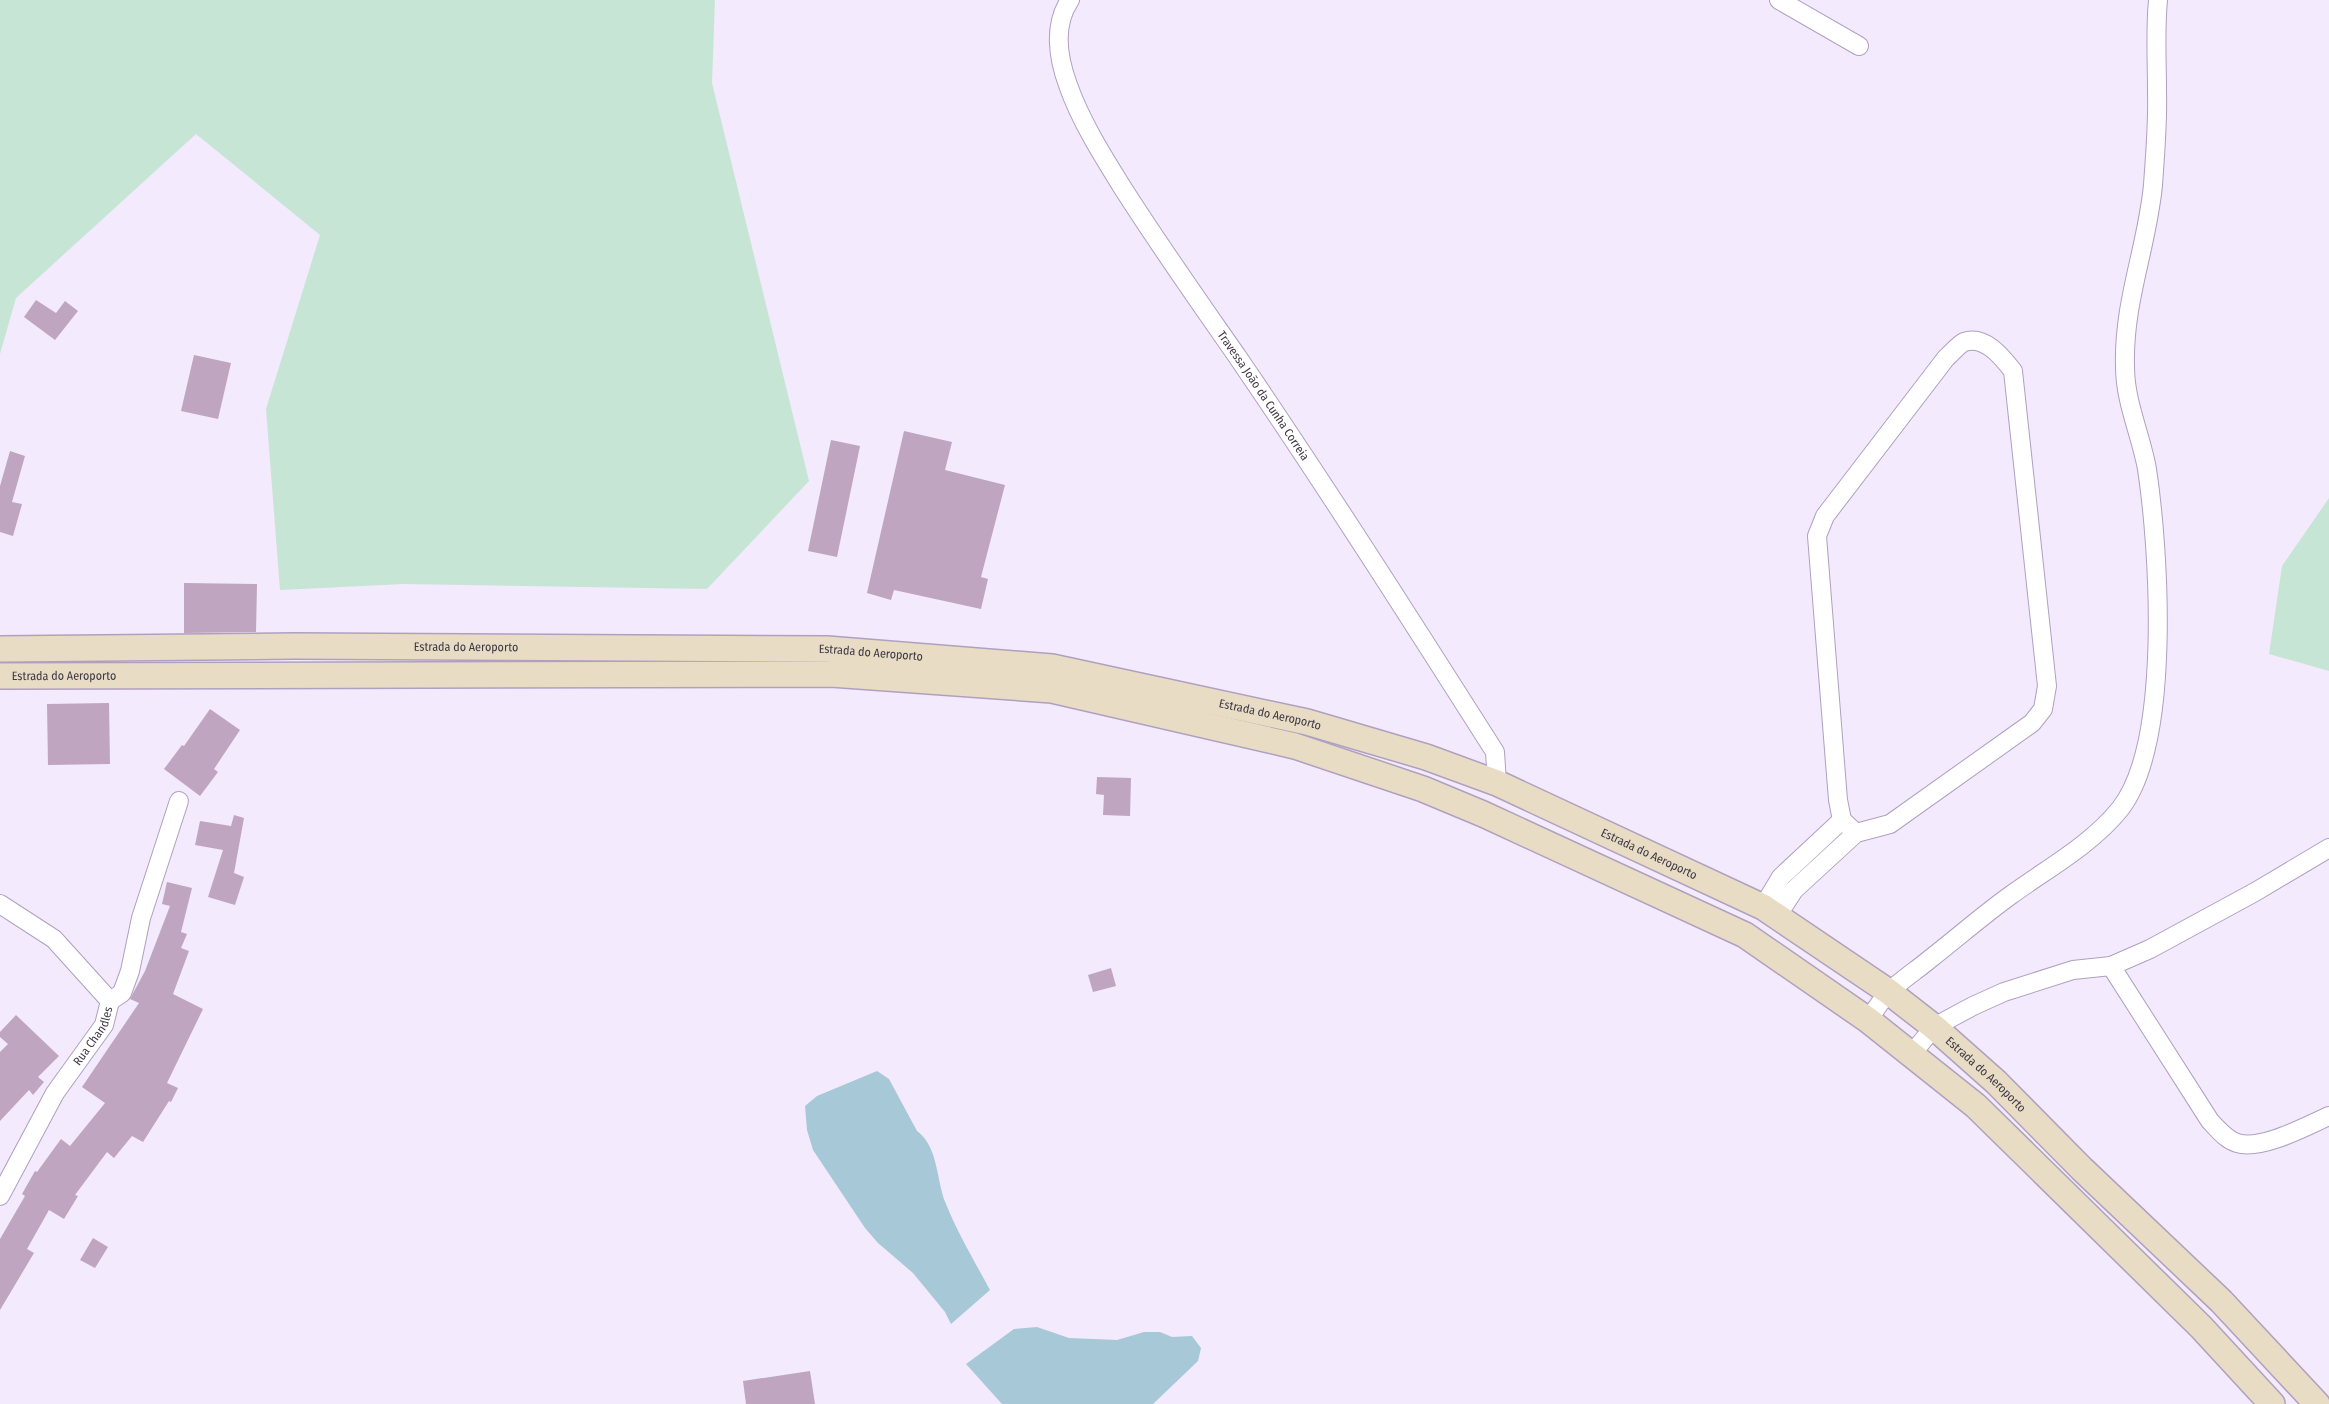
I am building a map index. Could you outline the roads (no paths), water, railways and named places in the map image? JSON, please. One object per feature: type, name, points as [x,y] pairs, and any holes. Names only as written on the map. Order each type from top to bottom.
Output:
[{"type":"main road","name":"Estrada do Aeroporto","points":[[0,649],[294,646],[827,649],[1052,667],[1306,722],[1426,757],[1496,783],[1770,911],[1889,992],[1934,1027],[1996,1082],[2082,1169],[2222,1301],[2317,1404]]},
{"type":"main road","name":"Estrada do Aeroporto","points":[[0,676],[832,674],[1052,690],[1295,746],[1431,793],[1483,814],[1745,935],[1868,1020],[1976,1106],[2201,1327],[2272,1404]]},
{"type":"street","name":"Travessa João da Cunha Correia","points":[[1070,0],[1059,26],[1059,54],[1068,86],[1108,165],[1163,250],[1300,448],[1495,752],[1496,783]]},
{"type":"street","points":[[1779,0],[1858,46]]},
{"type":"street","points":[[1868,1020],[1889,992],[2005,900],[2090,838],[2120,808],[2144,756],[2151,719],[2156,652],[2155,527],[2146,464],[2133,417],[2125,371],[2125,328],[2152,186],[2157,96],[2156,28],[2158,0]]},
{"type":"street","points":[[1770,911],[1856,834],[1890,824],[2032,723],[2043,709],[2047,686],[2013,371],[2000,353],[1980,342],[1964,342],[1946,358],[1825,516],[1817,536],[1838,800],[1842,820],[1856,834]]},
{"type":"street","points":[[110,1001],[122,992],[130,971],[141,918],[179,801]]},
{"type":"street","points":[[1770,911],[1781,877],[1842,820]]},
{"type":"street","points":[[1911,1055],[1934,1027],[1973,1006],[2004,992],[2073,970],[2111,966],[2150,949],[2255,892],[2329,848]]},
{"type":"street","name":"Rua Chandles","points":[[0,904],[54,939],[110,1001],[104,1025],[55,1094],[0,1196]]},
{"type":"street","points":[[2111,966],[2210,1121],[2225,1136],[2238,1143],[2253,1144],[2277,1138],[2329,1116]]},
{"type":"water","points":[[877,1071],[889,1079],[917,1131],[929,1146],[946,1204],[961,1237],[990,1290],[951,1324],[945,1312],[913,1273],[878,1243],[865,1228],[813,1150],[807,1130],[805,1106],[817,1096]]},
{"type":"water","points":[[1037,1327],[1069,1338],[1117,1340],[1144,1332],[1160,1332],[1172,1337],[1192,1336],[1201,1348],[1198,1361],[1153,1404],[1002,1404],[966,1364],[1014,1329]]}]
